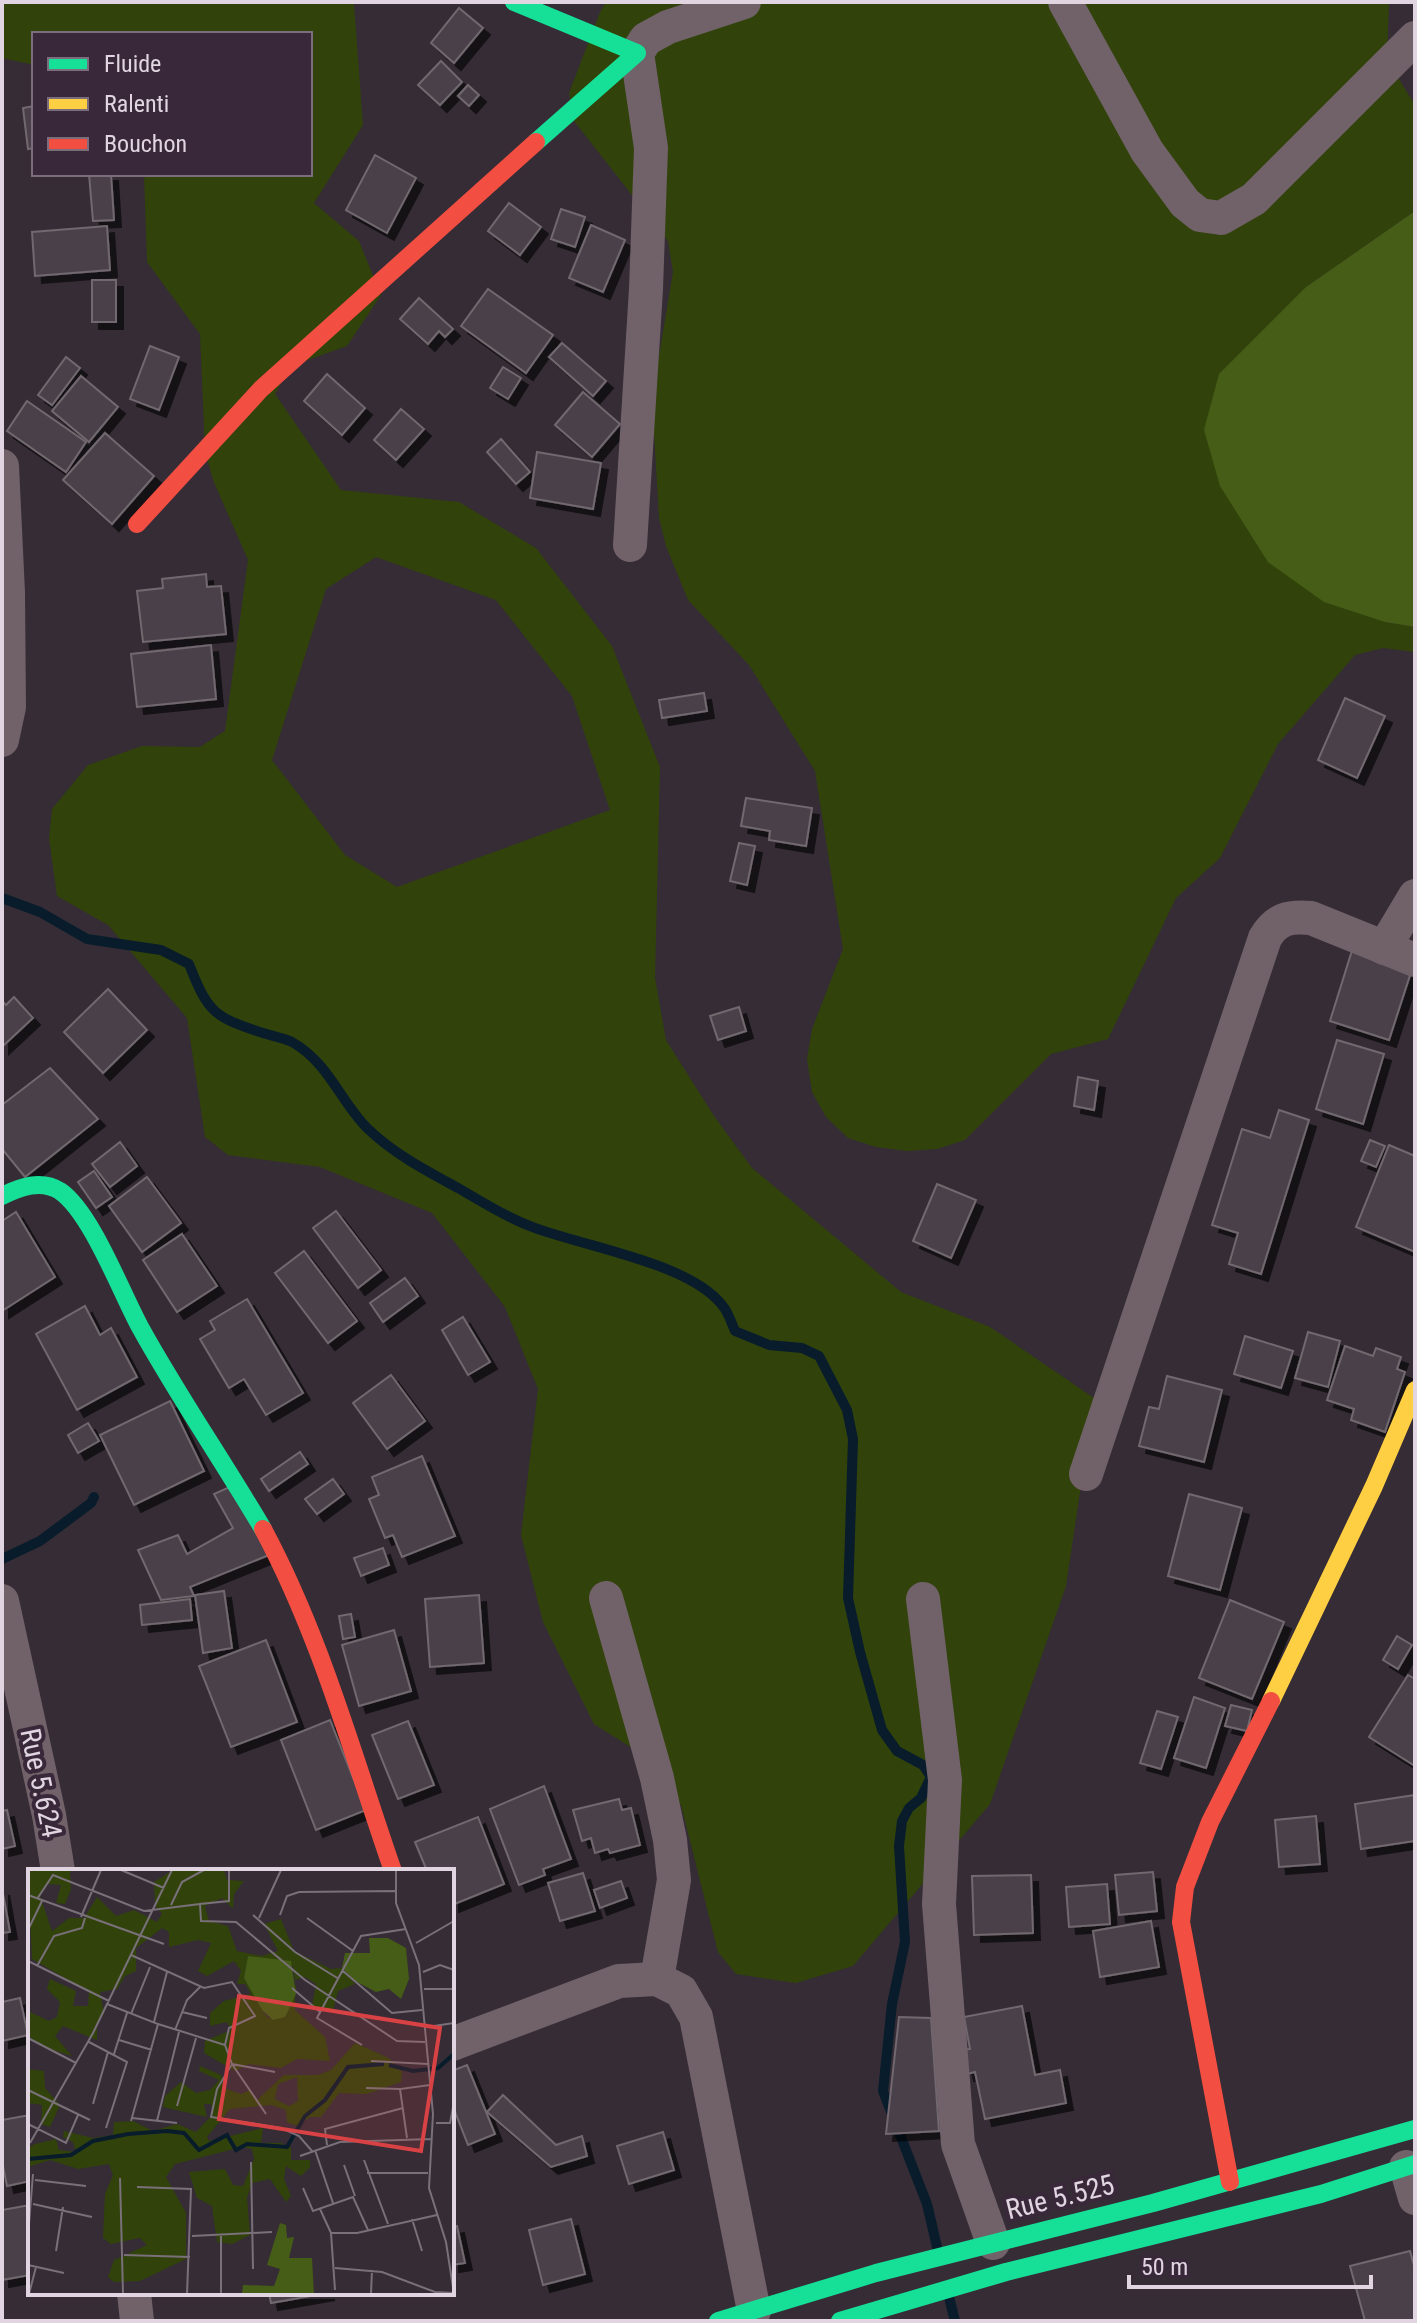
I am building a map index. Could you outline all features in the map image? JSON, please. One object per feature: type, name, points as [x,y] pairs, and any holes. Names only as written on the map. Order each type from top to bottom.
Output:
[{"type":"street","points":[[514,2],[637,53]]},
{"type":"street","points":[[137,524],[261,389],[637,53],[646,39],[668,27],[744,2]]},
{"type":"street","points":[[1065,2],[1147,151],[1185,203],[1200,215],[1221,218],[1254,199],[1415,38]]},
{"type":"street","points":[[630,545],[646,289],[651,148],[637,53]]},
{"type":"street","points":[[2,466],[9,707],[2,740]]},
{"type":"street","points":[[1086,1474],[1265,938],[1280,920],[1311,918],[1399,954],[1415,896]]},
{"type":"street","points":[[2,1196],[21,1186],[38,1185],[61,1191],[76,1209],[142,1330],[270,1541],[299,1602],[392,1869]]},
{"type":"street","points":[[1230,2182],[1181,1922],[1185,1887],[1210,1822],[1297,1649],[1374,1486],[1415,1390]]},
{"type":"street","points":[[606,1598],[657,1778],[670,1840],[674,1880],[657,1979]]},
{"type":"street","points":[[923,1599],[945,1780],[939,1904],[958,2144],[993,2243]]},
{"type":"street","name":"Rue 5.624","points":[[2,1601],[49,1815],[58,1869]]},
{"type":"street","points":[[454,2042],[619,1981],[657,1979],[681,1991],[696,2017],[754,2311]]},
{"type":"street","name":"Rue 5.525","points":[[718,2321],[876,2273],[1230,2182],[1415,2129]]},
{"type":"street","points":[[840,2321],[1006,2272],[1321,2194],[1412,2176]]},
{"type":"street","points":[[134,2295],[137,2321]]},
{"type":"green space","points":[[2,2],[356,2],[363,125],[314,203],[359,241],[381,295],[347,346],[291,366],[275,394],[341,490],[459,502],[536,548],[612,646],[660,767],[655,978],[666,1040],[714,1116],[752,1168],[901,1292],[990,1327],[1094,1398],[1066,1586],[990,1804],[853,1966],[796,1983],[736,1974],[718,1952],[681,1805],[643,1755],[594,1724],[543,1622],[521,1535],[538,1389],[505,1307],[432,1213],[320,1167],[228,1155],[205,1137],[187,1018],[108,925],[57,896],[49,838],[52,809],[88,765],[142,746],[200,747],[225,731],[248,560],[213,480],[205,451],[200,334],[147,262],[144,176],[312,176],[312,32],[32,32],[32,65],[2,58]],"holes":[[[376,557],[496,600],[572,696],[610,810],[397,887],[345,855],[272,760],[326,589]]]},
{"type":"green space","points":[[606,2],[1389,2],[1387,60],[1415,105],[1415,211],[1306,287],[1385,622],[1415,627],[1415,652],[1383,648],[1355,655],[1278,744],[1220,858],[1176,898],[1108,1039],[1051,1054],[965,1140],[937,1149],[907,1151],[876,1147],[848,1138],[826,1117],[812,1092],[807,1059],[812,1029],[843,949],[815,771],[749,665],[688,600],[666,546],[659,518],[652,398],[673,272],[668,241],[574,121],[569,93]]},
{"type":"green space","points":[[1415,211],[1415,627],[1385,622],[1324,602],[1268,562],[1220,486],[1204,430],[1219,374],[1306,287]]},
{"type":"building","points":[[459,8],[483,28],[454,63],[431,43]]},
{"type":"building","points":[[441,61],[462,82],[440,105],[418,85]]},
{"type":"building","points":[[468,85],[479,95],[469,106],[458,96]]},
{"type":"building","points":[[32,106],[32,148],[28,149],[23,108]]},
{"type":"building","points":[[375,155],[416,178],[387,233],[346,210]]},
{"type":"building","points":[[89,176],[111,176],[114,220],[93,221]]},
{"type":"building","points":[[509,203],[541,227],[520,255],[488,231]]},
{"type":"building","points":[[561,209],[585,217],[575,247],[551,239]]},
{"type":"building","points":[[591,225],[625,240],[603,292],[569,278]]},
{"type":"building","points":[[107,226],[110,270],[35,276],[32,232]]},
{"type":"building","points":[[92,280],[116,280],[116,322],[92,322]]},
{"type":"building","points":[[488,289],[553,335],[526,373],[461,326]]},
{"type":"building","points":[[419,298],[453,329],[445,337],[439,331],[428,344],[400,319]]},
{"type":"building","points":[[562,343],[606,381],[593,396],[549,357]]},
{"type":"building","points":[[150,346],[179,357],[159,410],[130,399]]},
{"type":"building","points":[[66,357],[80,368],[52,405],[38,395]]},
{"type":"building","points":[[503,367],[521,378],[508,399],[490,388]]},
{"type":"building","points":[[327,374],[365,408],[342,435],[304,401]]},
{"type":"building","points":[[81,376],[118,407],[89,442],[52,411]]},
{"type":"building","points":[[583,392],[620,424],[592,457],[555,425]]},
{"type":"building","points":[[27,401],[86,442],[66,472],[7,431]]},
{"type":"building","points":[[401,409],[424,429],[396,460],[374,440]]},
{"type":"building","points":[[105,433],[154,476],[112,524],[63,480]]},
{"type":"building","points":[[501,439],[530,472],[516,484],[487,452]]},
{"type":"building","points":[[537,452],[601,463],[593,509],[530,498]]},
{"type":"building","points":[[206,574],[207,587],[221,586],[226,634],[143,642],[137,591],[163,588],[162,579]]},
{"type":"building","points":[[211,645],[216,699],[137,707],[131,654]]},
{"type":"building","points":[[704,693],[707,711],[662,718],[659,700]]},
{"type":"building","points":[[1345,698],[1385,716],[1357,778],[1318,760]]},
{"type":"building","points":[[746,798],[812,808],[806,846],[769,840],[770,831],[741,826]]},
{"type":"building","points":[[739,843],[755,846],[747,885],[730,881]]},
{"type":"building","points":[[1354,944],[1414,963],[1389,1040],[1330,1021]]},
{"type":"building","points":[[108,989],[147,1030],[103,1073],[64,1032]]},
{"type":"building","points":[[14,997],[33,1018],[2,1047],[2,1001],[6,1005]]},
{"type":"building","points":[[739,1007],[746,1031],[718,1040],[710,1016]]},
{"type":"building","points":[[1337,1040],[1384,1054],[1363,1124],[1316,1109]]},
{"type":"building","points":[[50,1068],[98,1119],[25,1177],[2,1149],[2,1105]]},
{"type":"building","points":[[1078,1077],[1098,1081],[1094,1110],[1074,1106]]},
{"type":"building","points":[[1279,1110],[1309,1120],[1261,1274],[1229,1264],[1238,1233],[1212,1225],[1242,1129],[1270,1138]]},
{"type":"building","points":[[1370,1140],[1385,1146],[1376,1167],[1361,1161]]},
{"type":"building","points":[[120,1142],[137,1166],[110,1187],[92,1164]]},
{"type":"building","points":[[1389,1145],[1415,1156],[1415,1252],[1356,1227]]},
{"type":"building","points":[[94,1171],[112,1197],[96,1208],[78,1182]]},
{"type":"building","points":[[147,1177],[181,1223],[142,1252],[109,1206]]},
{"type":"building","points":[[937,1184],[976,1200],[951,1258],[913,1241]]},
{"type":"building","points":[[336,1211],[381,1270],[358,1288],[313,1228]]},
{"type":"building","points":[[16,1212],[55,1277],[2,1311],[2,1221]]},
{"type":"building","points":[[182,1234],[217,1286],[177,1312],[143,1260]]},
{"type":"building","points":[[304,1251],[357,1321],[328,1343],[275,1273]]},
{"type":"building","points":[[405,1278],[418,1296],[383,1322],[370,1303]]},
{"type":"building","points":[[247,1299],[303,1393],[266,1415],[244,1379],[229,1388],[200,1339],[215,1330],[210,1321]]},
{"type":"building","points":[[85,1306],[100,1335],[111,1328],[137,1377],[77,1410],[36,1334]]},
{"type":"building","points":[[463,1317],[490,1362],[468,1375],[442,1330]]},
{"type":"building","points":[[1308,1332],[1340,1341],[1328,1387],[1295,1378]]},
{"type":"building","points":[[1245,1336],[1293,1351],[1281,1388],[1234,1374]]},
{"type":"building","points":[[1345,1346],[1373,1356],[1376,1348],[1401,1357],[1397,1369],[1405,1372],[1385,1432],[1351,1420],[1354,1409],[1327,1400]]},
{"type":"building","points":[[391,1375],[425,1421],[387,1449],[353,1403]]},
{"type":"building","points":[[1167,1376],[1222,1390],[1204,1462],[1139,1446],[1149,1407],[1159,1409]]},
{"type":"building","points":[[170,1401],[204,1471],[134,1505],[100,1435]]},
{"type":"building","points":[[88,1423],[99,1441],[78,1453],[68,1435]]},
{"type":"building","points":[[300,1452],[308,1464],[269,1491],[261,1479]]},
{"type":"building","points":[[422,1456],[455,1536],[402,1557],[393,1535],[385,1538],[369,1499],[379,1495],[372,1477]]},
{"type":"building","points":[[333,1479],[344,1494],[317,1514],[305,1499]]},
{"type":"building","points":[[232,1486],[269,1555],[190,1587],[194,1596],[161,1600],[138,1550],[178,1535],[187,1554],[233,1528],[214,1494]]},
{"type":"building","points":[[1189,1494],[1242,1508],[1220,1590],[1168,1576]]},
{"type":"building","points":[[383,1548],[389,1565],[361,1576],[354,1558]]},
{"type":"building","points":[[224,1591],[232,1648],[203,1653],[195,1595]]},
{"type":"building","points":[[479,1595],[484,1663],[430,1667],[425,1599]]},
{"type":"building","points":[[190,1599],[192,1620],[142,1625],[140,1605]]},
{"type":"building","points":[[1230,1600],[1284,1622],[1252,1699],[1199,1678]]},
{"type":"building","points":[[351,1614],[355,1637],[343,1639],[339,1616]]},
{"type":"building","points":[[394,1630],[411,1691],[359,1706],[342,1645]]},
{"type":"building","points":[[1397,1636],[1412,1645],[1398,1669],[1383,1660]]},
{"type":"building","points":[[266,1640],[297,1722],[231,1747],[199,1666]]},
{"type":"building","points":[[1408,1675],[1415,1679],[1415,1766],[1369,1737]]},
{"type":"building","points":[[1194,1697],[1225,1708],[1206,1768],[1174,1758]]},
{"type":"building","points":[[1231,1705],[1252,1710],[1247,1731],[1225,1726]]},
{"type":"building","points":[[1157,1711],[1178,1717],[1161,1769],[1140,1763]]},
{"type":"building","points":[[330,1720],[366,1810],[316,1830],[281,1740]]},
{"type":"building","points":[[408,1721],[434,1785],[398,1799],[372,1735]]},
{"type":"building","points":[[544,1786],[571,1859],[543,1869],[545,1875],[519,1885],[490,1809]]},
{"type":"building","points":[[1415,1795],[1415,1841],[1361,1849],[1355,1804]]},
{"type":"building","points":[[619,1799],[622,1810],[631,1808],[640,1845],[610,1853],[608,1849],[595,1853],[591,1838],[582,1841],[573,1810]]},
{"type":"building","points":[[7,1810],[15,1846],[2,1849],[2,1811]]},
{"type":"building","points":[[1316,1816],[1320,1864],[1279,1867],[1275,1820]]},
{"type":"building","points":[[478,1817],[504,1884],[454,1904],[454,1869],[426,1869],[415,1842]]},
{"type":"building","points":[[1153,1872],[1157,1911],[1119,1915],[1115,1875]]},
{"type":"building","points":[[583,1873],[595,1911],[560,1921],[548,1883]]},
{"type":"building","points":[[1031,1875],[1033,1933],[974,1935],[972,1876]]},
{"type":"building","points":[[621,1881],[627,1898],[600,1908],[594,1890]]},
{"type":"building","points":[[1107,1884],[1110,1924],[1069,1927],[1066,1887]]},
{"type":"building","points":[[2,1888],[10,1932],[2,1933]]},
{"type":"building","points":[[1151,1921],[1159,1967],[1100,1977],[1093,1931]]},
{"type":"building","points":[[20,1998],[28,2035],[2,2041],[2,2002]]},
{"type":"building","points":[[1022,2006],[1035,2075],[1060,2070],[1066,2103],[985,2119],[975,2072],[967,2074],[962,2050],[970,2049],[964,2017]]},
{"type":"building","points":[[899,2017],[931,2018],[939,2131],[886,2134]]},
{"type":"building","points":[[467,2065],[495,2134],[468,2145],[454,2109],[454,2070]]},
{"type":"building","points":[[503,2095],[556,2145],[582,2136],[587,2156],[551,2167],[487,2112]]},
{"type":"building","points":[[28,2115],[28,2181],[7,2186],[2,2161],[2,2120]]},
{"type":"building","points":[[663,2132],[674,2170],[629,2184],[617,2146]]},
{"type":"building","points":[[28,2205],[28,2275],[2,2280],[2,2210]]},
{"type":"building","points":[[571,2219],[585,2274],[543,2285],[529,2230]]},
{"type":"building","points":[[457,2226],[465,2263],[454,2265],[454,2227]]},
{"type":"building","points":[[1410,2251],[1415,2269],[1415,2321],[1365,2321],[1350,2266]]},
{"type":"building","points":[[269,2295],[317,2295],[271,2303]]},
{"type":"waterway","points":[[2,898],[40,912],[87,939],[161,950],[189,964],[202,993],[215,1011],[233,1022],[289,1041],[305,1051],[325,1071],[367,1128],[410,1161],[516,1220],[686,1278],[709,1292],[725,1309],[735,1331],[769,1345],[802,1348],[819,1356],[847,1410],[853,1439],[848,1598],[860,1652],[882,1730],[897,1751],[923,1765],[931,1777],[921,1798],[909,1808],[902,1821],[899,1846],[905,1942],[892,2004],[883,2091],[927,2204],[937,2247]]},
{"type":"waterway","points":[[2,1559],[40,1541],[91,1503],[94,1497]]},
{"type":"waterway","points":[[949,2297],[955,2321]]},
{"type":"traffic: fast","points":[[514,2],[637,53],[536,142]]},
{"type":"traffic: fast","points":[[2,1196],[23,1187],[45,1185],[60,1191],[72,1201],[94,1234],[155,1353],[263,1529]]},
{"type":"traffic: fast","points":[[718,2321],[876,2273],[1153,2203],[1415,2129]]},
{"type":"traffic: fast","points":[[840,2321],[1006,2272],[1321,2194],[1415,2164]]},
{"type":"traffic: slow","points":[[1271,1701],[1374,1486],[1415,1390]]},
{"type":"traffic: jam","points":[[137,524],[261,389],[536,142]]},
{"type":"traffic: jam","points":[[263,1529],[284,1570],[319,1654],[392,1869]]},
{"type":"traffic: jam","points":[[1230,2182],[1181,1922],[1185,1887],[1210,1822],[1271,1701]]}]
